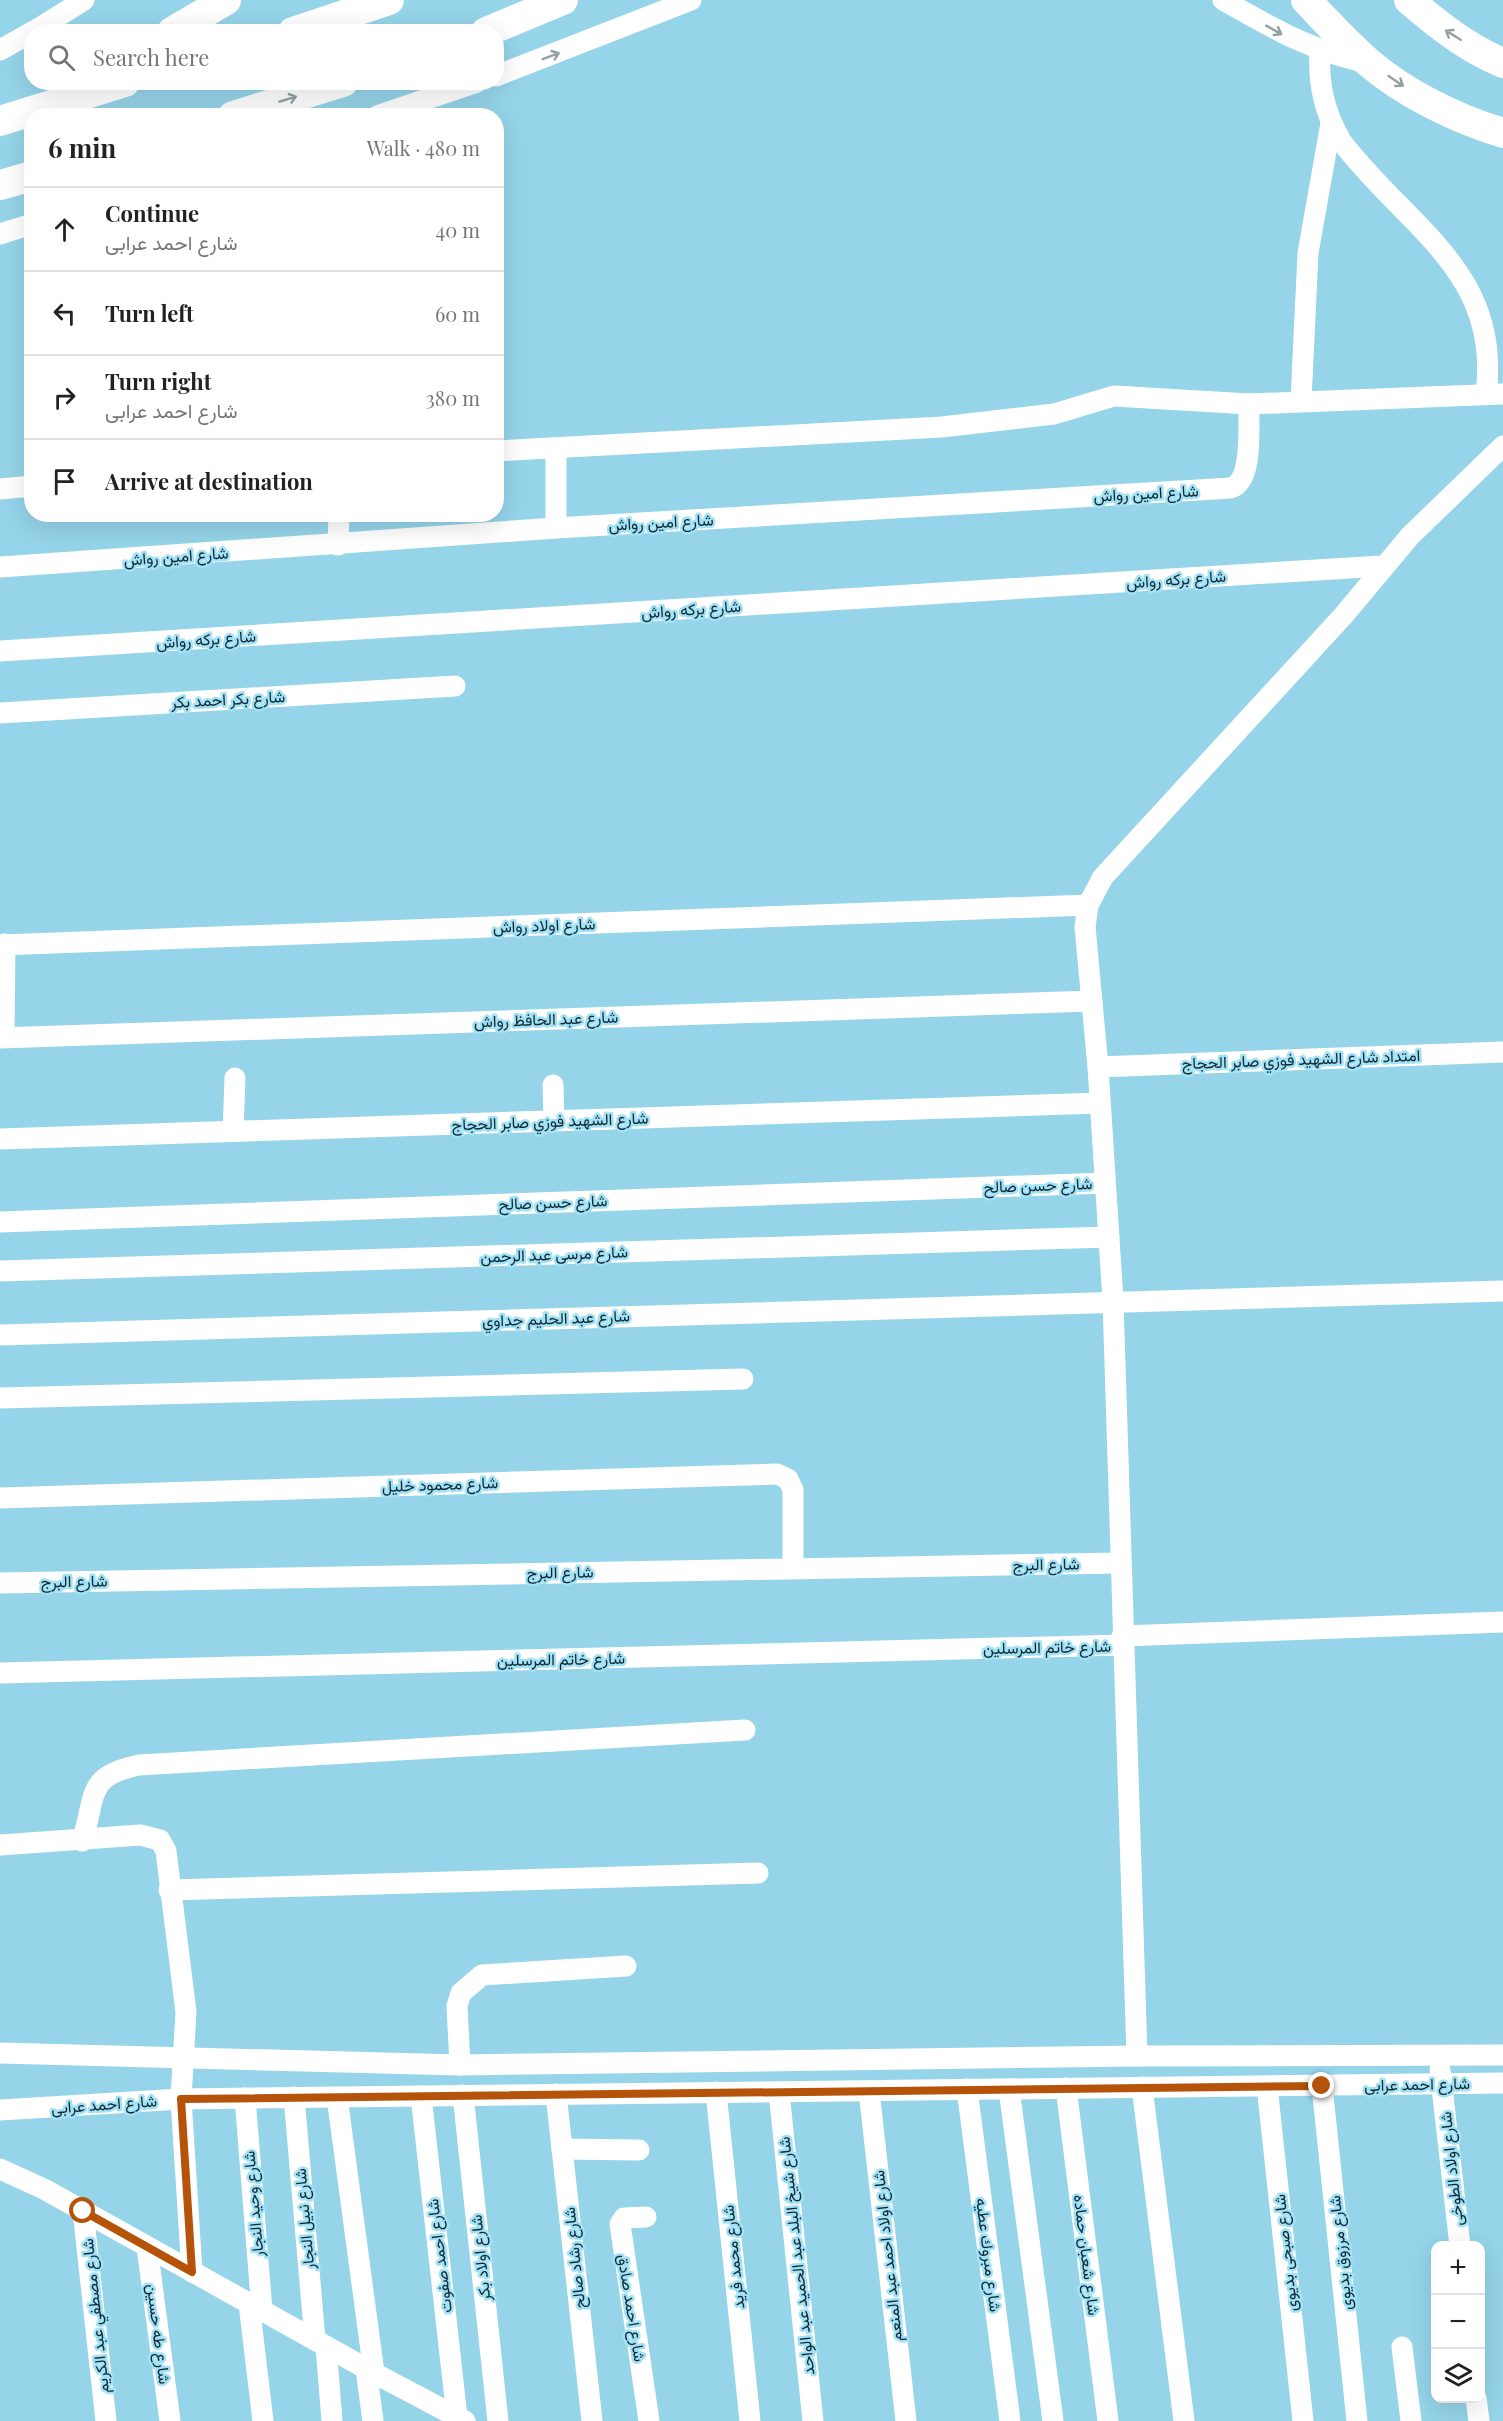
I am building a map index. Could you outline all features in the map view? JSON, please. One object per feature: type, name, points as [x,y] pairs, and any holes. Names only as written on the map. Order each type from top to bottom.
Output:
[{"type":"highway","points":[[317,24],[389,0]]},
{"type":"highway","points":[[504,25],[563,0]]},
{"type":"highway","points":[[1305,0],[1369,63],[1409,90],[1451,112],[1503,133]]},
{"type":"highway","points":[[1409,0],[1443,29],[1486,56],[1503,63]]},
{"type":"highway","points":[[192,24],[222,12]]},
{"type":"highway","points":[[27,108],[62,90]]},
{"type":"highway","points":[[40,108],[99,90]]},
{"type":"highway","points":[[259,108],[317,90]]},
{"type":"highway","points":[[8,118],[24,110]]},
{"type":"highway","points":[[8,118],[24,113]]},
{"type":"highway","points":[[0,185],[24,178]]},
{"type":"street","points":[[45,24],[84,0]]},
{"type":"street","points":[[504,73],[691,0]]},
{"type":"street","points":[[1223,0],[1270,28],[1320,50],[1369,63]]},
{"type":"street","points":[[0,50],[24,36]]},
{"type":"street","points":[[504,452],[974,424],[1054,414],[1114,396],[1249,404],[1495,394],[1489,372],[1485,326],[1467,283],[1454,265],[1353,158],[1331,123],[1321,95],[1320,50]]},
{"type":"street","points":[[401,108],[453,90]]},
{"type":"street","points":[[1301,402],[1307,262],[1316,195],[1331,123]]},
{"type":"street","points":[[0,234],[24,226]]},
{"type":"street","name":"شارع امين رواش","points":[[0,567],[556,528],[1231,488],[1241,482],[1246,471],[1249,404]]},
{"type":"street","points":[[1137,2056],[1119,1563],[1113,1301],[1098,1066],[1085,927],[1088,905],[1094,890],[1108,871],[1343,616],[1382,566],[1417,528],[1503,446]]},
{"type":"street","points":[[556,449],[556,528]]},
{"type":"street","points":[[0,489],[24,487]]},
{"type":"street","points":[[338,545],[339,522]]},
{"type":"street","name":"شارع بركه رواش","points":[[0,651],[1382,566]]},
{"type":"street","name":"شارع بكر احمد بكر","points":[[0,712],[455,686]]},
{"type":"street","name":"شارع اولاد رواش","points":[[2,944],[1088,905]]},
{"type":"street","points":[[2,944],[2,1038]]},
{"type":"street","name":"شارع عبد الحافظ رواش","points":[[2,1038],[1092,1000]]},
{"type":"street","name":"امتداد شارع الشهيد فوزي صابر الحجاج","points":[[1098,1066],[1503,1052]]},
{"type":"street","points":[[233,1131],[235,1078]]},
{"type":"street","points":[[553,1085],[554,1120]]},
{"type":"street","name":"شارع الشهيد فوزي صابر الحجاج","points":[[0,1139],[1100,1103]]},
{"type":"street","name":"شارع حسن صالح","points":[[0,1222],[1106,1183]]},
{"type":"street","name":"شارع مرسى عبد الرحمن","points":[[0,1272],[1109,1237]]},
{"type":"street","name":"شارع عبد الحليم جداوي","points":[[0,1335],[1503,1291]]},
{"type":"street","points":[[0,1398],[743,1379]]},
{"type":"street","name":"شارع محمود خليل","points":[[0,1498],[777,1474],[788,1479],[793,1490],[793,1567]]},
{"type":"street","name":"شارع البرج","points":[[0,1583],[793,1567],[1119,1563]]},
{"type":"street","name":"شارع خاتم المرسلين","points":[[0,1673],[1122,1640],[1503,1623]]},
{"type":"street","points":[[82,1841],[98,1784],[121,1768],[139,1765],[744,1730]]},
{"type":"street","points":[[0,1845],[82,1841],[140,1835],[160,1840],[166,1851],[169,1890],[186,2012],[181,2099],[192,2272]]},
{"type":"street","points":[[169,1890],[758,1873]]},
{"type":"street","points":[[460,2065],[457,2006],[461,1993],[482,1975],[626,1966]]},
{"type":"street","points":[[0,2053],[460,2065],[1137,2056],[1503,2055]]},
{"type":"street","name":"شارع اولاد الطوخى","points":[[1438,2056],[1459,2241]]},
{"type":"street","name":"شارع احمد عرابى","points":[[0,2110],[181,2099],[1503,2083]]},
{"type":"street","name":"شارع صبحى بديوى","points":[[1266,2086],[1303,2421]]},
{"type":"street","name":"شارع مرزوق بديوى","points":[[1322,2086],[1357,2421]]},
{"type":"street","points":[[1142,2087],[1184,2421]]},
{"type":"street","name":"شارع شعبان حماده","points":[[1066,2088],[1108,2421]]},
{"type":"street","name":"شارع مبروك عطيه","points":[[967,2089],[1010,2421]]},
{"type":"street","points":[[1009,2089],[1053,2421]]},
{"type":"street","name":"شارع اولاد احمد عبد المنعم","points":[[869,2091],[906,2421]]},
{"type":"street","name":"شارع محمد فريد","points":[[716,2092],[750,2421]]},
{"type":"street","name":"شارع شيخ البلد عبد الحميد عبد الواحد","points":[[779,2092],[813,2421]]},
{"type":"street","name":"شارع رشاد صالح","points":[[556,2094],[592,2421]]},
{"type":"street","name":"شارع اولاد بكر","points":[[462,2095],[498,2421]]},
{"type":"street","name":"شارع احمد صفوت","points":[[421,2096],[461,2419]]},
{"type":"street","name":"شارع نبيل النجار","points":[[294,2097],[320,2343],[332,2421]]},
{"type":"street","points":[[337,2097],[370,2371],[373,2421]]},
{"type":"street","name":"شارع وحيد النجار","points":[[244,2098],[263,2421]]},
{"type":"street","points":[[562,2149],[639,2150]]},
{"type":"street","points":[[0,2169],[83,2211],[370,2371],[461,2419]]},
{"type":"street","name":"شارع مصطفي عبد الكريم","points":[[83,2211],[106,2421]]},
{"type":"street","name":"شارع احمد صادق","points":[[646,2217],[624,2218],[620,2224],[649,2421]]},
{"type":"street","name":"شارع طه حسين","points":[[147,2247],[170,2421]]},
{"type":"street","points":[[1402,2347],[1411,2421]]},
{"type":"street","points":[[1477,2403],[1479,2421]]},
{"type":"route","points":[[83,2211],[192,2272],[181,2099],[1322,2086]]}]
